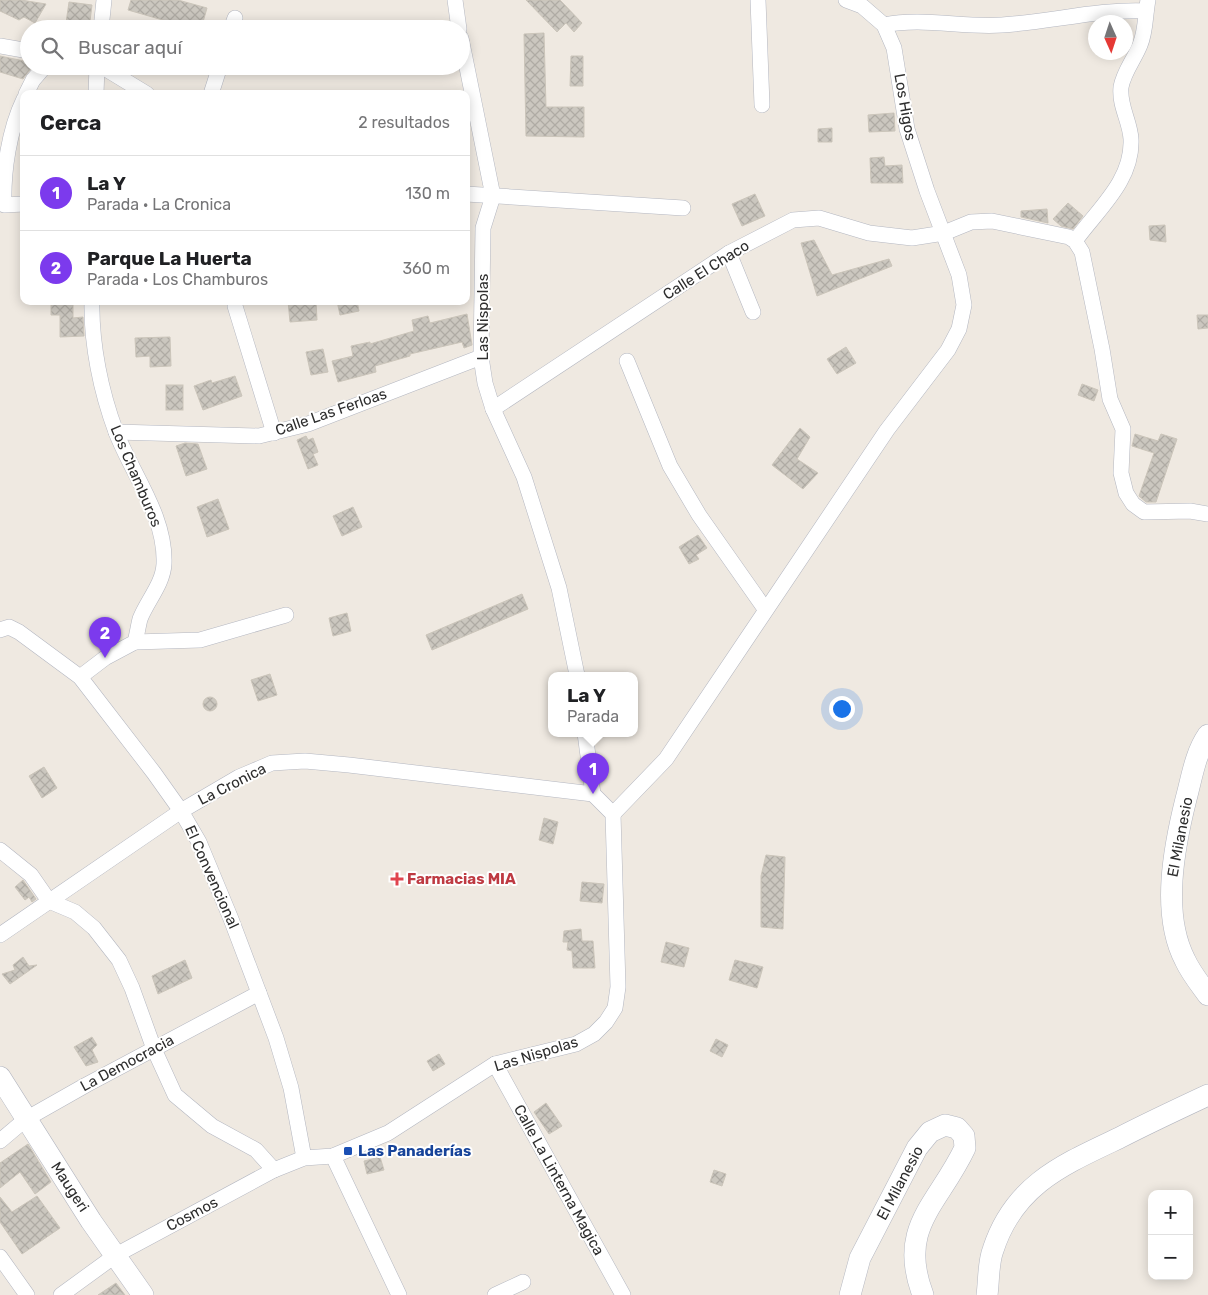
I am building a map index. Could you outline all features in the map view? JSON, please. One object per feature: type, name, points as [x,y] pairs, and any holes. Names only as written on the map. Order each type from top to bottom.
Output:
[{"type":"street","points":[[102,20],[104,0]]},
{"type":"street","points":[[455,0],[458,20]]},
{"type":"street","points":[[758,0],[762,105]]},
{"type":"street","name":"Los Higos","points":[[613,814],[666,759],[887,430],[948,350],[959,329],[964,305],[959,275],[914,154],[907,129],[894,48],[884,25],[862,6],[846,0]]},
{"type":"street","points":[[884,25],[904,22],[1002,25],[1147,6],[1140,45],[1125,72],[1121,88],[1122,105],[1131,137],[1127,167],[1116,190],[1075,241],[1082,252],[1086,268],[1110,399],[1123,429],[1121,472],[1126,493],[1133,504],[1144,512],[1190,511],[1208,514]]},
{"type":"street","points":[[0,46],[20,49]]},
{"type":"street","points":[[28,90],[37,75]]},
{"type":"street","points":[[96,90],[97,75]]},
{"type":"street","points":[[116,75],[140,90]]},
{"type":"street","points":[[212,90],[217,75]]},
{"type":"street","name":"Las Nispolas","points":[[468,75],[493,196],[484,228],[481,357],[493,409],[524,476],[559,588],[576,672]]},
{"type":"street","points":[[20,105],[7,126],[2,205],[20,204]]},
{"type":"street","points":[[470,194],[683,208]]},
{"type":"street","name":"Calle El Chaco","points":[[493,409],[729,253],[784,224],[803,218],[827,220],[869,233],[912,238],[944,233],[971,222],[992,220],[1064,236],[1075,241]]},
{"type":"street","points":[[729,253],[753,312]]},
{"type":"street","name":"Los Chamburos","points":[[92,305],[91,328],[105,395],[116,432],[151,506],[163,544],[164,566],[160,580],[140,620],[135,642]]},
{"type":"street","points":[[235,306],[274,433]]},
{"type":"street","name":"Calle Las Ferloas","points":[[116,432],[259,436],[274,433],[308,424],[481,357]]},
{"type":"street","points":[[627,361],[670,466],[699,516],[766,609]]},
{"type":"street","points":[[80,677],[105,658],[135,642],[200,640],[286,614]]},
{"type":"street","name":"El Convencional","points":[[5,629],[19,632],[80,677],[181,811],[199,842],[276,1038],[291,1088],[304,1158]]},
{"type":"street","name":"El Milanesio","points":[[1208,734],[1199,748],[1194,766],[1177,835],[1171,884],[1176,929],[1184,959],[1208,995]]},
{"type":"street","points":[[586,737],[593,794],[613,814]]},
{"type":"street","name":"La Cronica","points":[[0,935],[181,811],[240,777],[272,763],[305,762],[593,794]]},
{"type":"street","name":"Las Nispolas","points":[[334,1156],[388,1133],[495,1064],[576,1044],[594,1034],[606,1022],[615,1008],[618,979],[613,814]]},
{"type":"street","points":[[0,850],[31,875],[49,901],[75,912],[94,928],[119,960],[132,988],[154,1049],[175,1096],[212,1126],[256,1150],[274,1170]]},
{"type":"street","name":"La Democracia","points":[[0,1141],[26,1119],[260,994]]},
{"type":"street","name":"Calle La Linterna Magica","points":[[495,1064],[623,1295]]},
{"type":"street","name":"Maugeri","points":[[0,1076],[91,1221],[143,1295]]},
{"type":"street","points":[[987,1295],[992,1252],[999,1234],[1023,1196],[1040,1179],[1063,1164],[1208,1095]]},
{"type":"street","name":"El Milanesio","points":[[850,1295],[860,1258],[917,1148],[930,1132],[945,1125],[957,1128],[964,1136],[965,1148],[917,1229],[914,1245],[916,1276],[923,1295]]},
{"type":"street","points":[[334,1156],[399,1295]]},
{"type":"street","name":"Cosmos","points":[[61,1295],[116,1255],[274,1170],[304,1158],[334,1156]]},
{"type":"street","points":[[0,1257],[27,1295]]},
{"type":"street","points":[[495,1295],[523,1282]]},
{"type":"building","points":[[0,0],[21,0],[46,4],[37,20],[30,20],[24,17],[19,20],[0,11]]},
{"type":"building","points":[[131,0],[178,0],[207,8],[204,20],[163,20],[128,10]]},
{"type":"building","points":[[526,0],[560,0],[582,23],[574,32],[566,23],[557,32]]},
{"type":"building","points":[[69,2],[92,5],[90,20],[66,20]]},
{"type":"building","points":[[544,33],[546,107],[584,107],[584,137],[526,136],[524,34]]},
{"type":"building","points":[[0,56],[20,60],[20,75],[26,75],[23,79],[0,72]]},
{"type":"building","points":[[571,56],[583,56],[583,86],[570,86]]},
{"type":"building","points":[[894,113],[895,131],[869,132],[868,115]]},
{"type":"building","points":[[832,128],[832,142],[818,142],[818,129]]},
{"type":"building","points":[[884,157],[885,166],[902,165],[903,183],[871,183],[870,158]]},
{"type":"building","points":[[755,194],[765,216],[742,226],[732,204]]},
{"type":"building","points":[[1068,203],[1083,216],[1073,229],[1061,226],[1053,219]]},
{"type":"building","points":[[1047,209],[1048,223],[1021,217],[1021,211]]},
{"type":"building","points":[[1165,225],[1166,242],[1150,240],[1149,226]]},
{"type":"building","points":[[814,240],[832,275],[889,259],[892,266],[817,296],[801,243]]},
{"type":"building","points":[[51,305],[73,305],[73,318],[83,317],[84,336],[60,337],[60,315],[51,315]]},
{"type":"building","points":[[288,305],[316,305],[317,320],[290,322]]},
{"type":"building","points":[[338,305],[358,305],[359,311],[340,315]]},
{"type":"building","points":[[467,314],[472,345],[464,348],[462,342],[410,354],[410,356],[375,366],[376,372],[338,382],[332,361],[353,356],[351,346],[370,342],[370,344],[414,331],[412,320],[428,316],[430,323]]},
{"type":"building","points":[[1197,315],[1208,315],[1208,328],[1198,329]]},
{"type":"building","points":[[170,337],[171,366],[150,367],[150,356],[136,357],[135,338]]},
{"type":"building","points":[[846,347],[856,363],[837,374],[827,359]]},
{"type":"building","points":[[323,349],[328,372],[311,375],[306,352]]},
{"type":"building","points":[[235,376],[242,396],[203,410],[194,386],[211,380],[212,383]]},
{"type":"building","points":[[1082,384],[1098,390],[1094,401],[1078,395]]},
{"type":"building","points":[[166,385],[183,385],[183,410],[166,410]]},
{"type":"building","points":[[800,428],[810,437],[797,459],[818,473],[803,489],[772,465]]},
{"type":"building","points":[[1135,434],[1158,441],[1161,434],[1177,439],[1156,502],[1146,502],[1139,496],[1154,453],[1132,446]]},
{"type":"building","points":[[306,436],[308,440],[313,438],[318,452],[313,454],[318,465],[308,469],[297,440]]},
{"type":"building","points":[[185,443],[198,444],[207,469],[186,476],[176,446]]},
{"type":"building","points":[[218,499],[229,529],[207,537],[197,507]]},
{"type":"building","points":[[353,507],[362,527],[342,536],[333,516]]},
{"type":"building","points":[[698,535],[707,548],[696,555],[699,559],[689,564],[679,547]]},
{"type":"building","points":[[522,594],[528,609],[432,650],[426,635]]},
{"type":"building","points":[[347,613],[351,631],[333,636],[329,618]]},
{"type":"building","points":[[270,674],[277,695],[258,701],[251,680]]},
{"type":"building","points":[[210,697],[215,699],[217,704],[215,709],[210,711],[205,709],[203,704],[205,699]]},
{"type":"building","points":[[44,767],[57,788],[42,798],[29,776]]},
{"type":"building","points":[[544,818],[558,822],[553,844],[539,840]]},
{"type":"building","points":[[766,855],[785,857],[783,929],[761,927],[761,876]]},
{"type":"building","points":[[23,880],[36,899],[32,902],[29,897],[25,900],[15,887]]},
{"type":"building","points":[[582,882],[604,884],[602,903],[580,901]]},
{"type":"building","points":[[581,929],[582,941],[593,941],[595,968],[573,968],[572,951],[567,950],[568,942],[563,942],[564,931]]},
{"type":"building","points":[[666,942],[689,948],[684,967],[661,962]]},
{"type":"building","points":[[23,957],[29,966],[37,965],[10,984],[2,974],[15,970],[13,965]]},
{"type":"building","points":[[185,960],[192,978],[158,994],[152,976]]},
{"type":"building","points":[[735,960],[763,967],[757,988],[729,980]]},
{"type":"building","points":[[92,1037],[97,1045],[92,1050],[98,1062],[86,1066],[74,1047]]},
{"type":"building","points":[[716,1039],[728,1045],[722,1057],[710,1051]]},
{"type":"building","points":[[439,1054],[445,1064],[433,1071],[427,1061]]},
{"type":"building","points":[[546,1103],[562,1126],[549,1134],[534,1112]]},
{"type":"building","points":[[28,1144],[51,1182],[35,1194],[20,1172],[0,1188],[0,1163]]},
{"type":"building","points":[[380,1157],[384,1170],[367,1174],[364,1161]]},
{"type":"building","points":[[714,1170],[726,1174],[722,1186],[710,1182]]},
{"type":"building","points":[[37,1196],[60,1228],[22,1254],[0,1222],[0,1197],[12,1212]]},
{"type":"building","points":[[116,1283],[125,1295],[98,1295]]},
{"type":"place","name":"Parque La Huerta","points":[[105,658]]},
{"type":"place","name":"La Y","points":[[593,794]]},
{"type":"place","name":"Farmacias MIA","points":[[397,879]]},
{"type":"place","name":"Las Panaderías","points":[[348,1151]]}]
